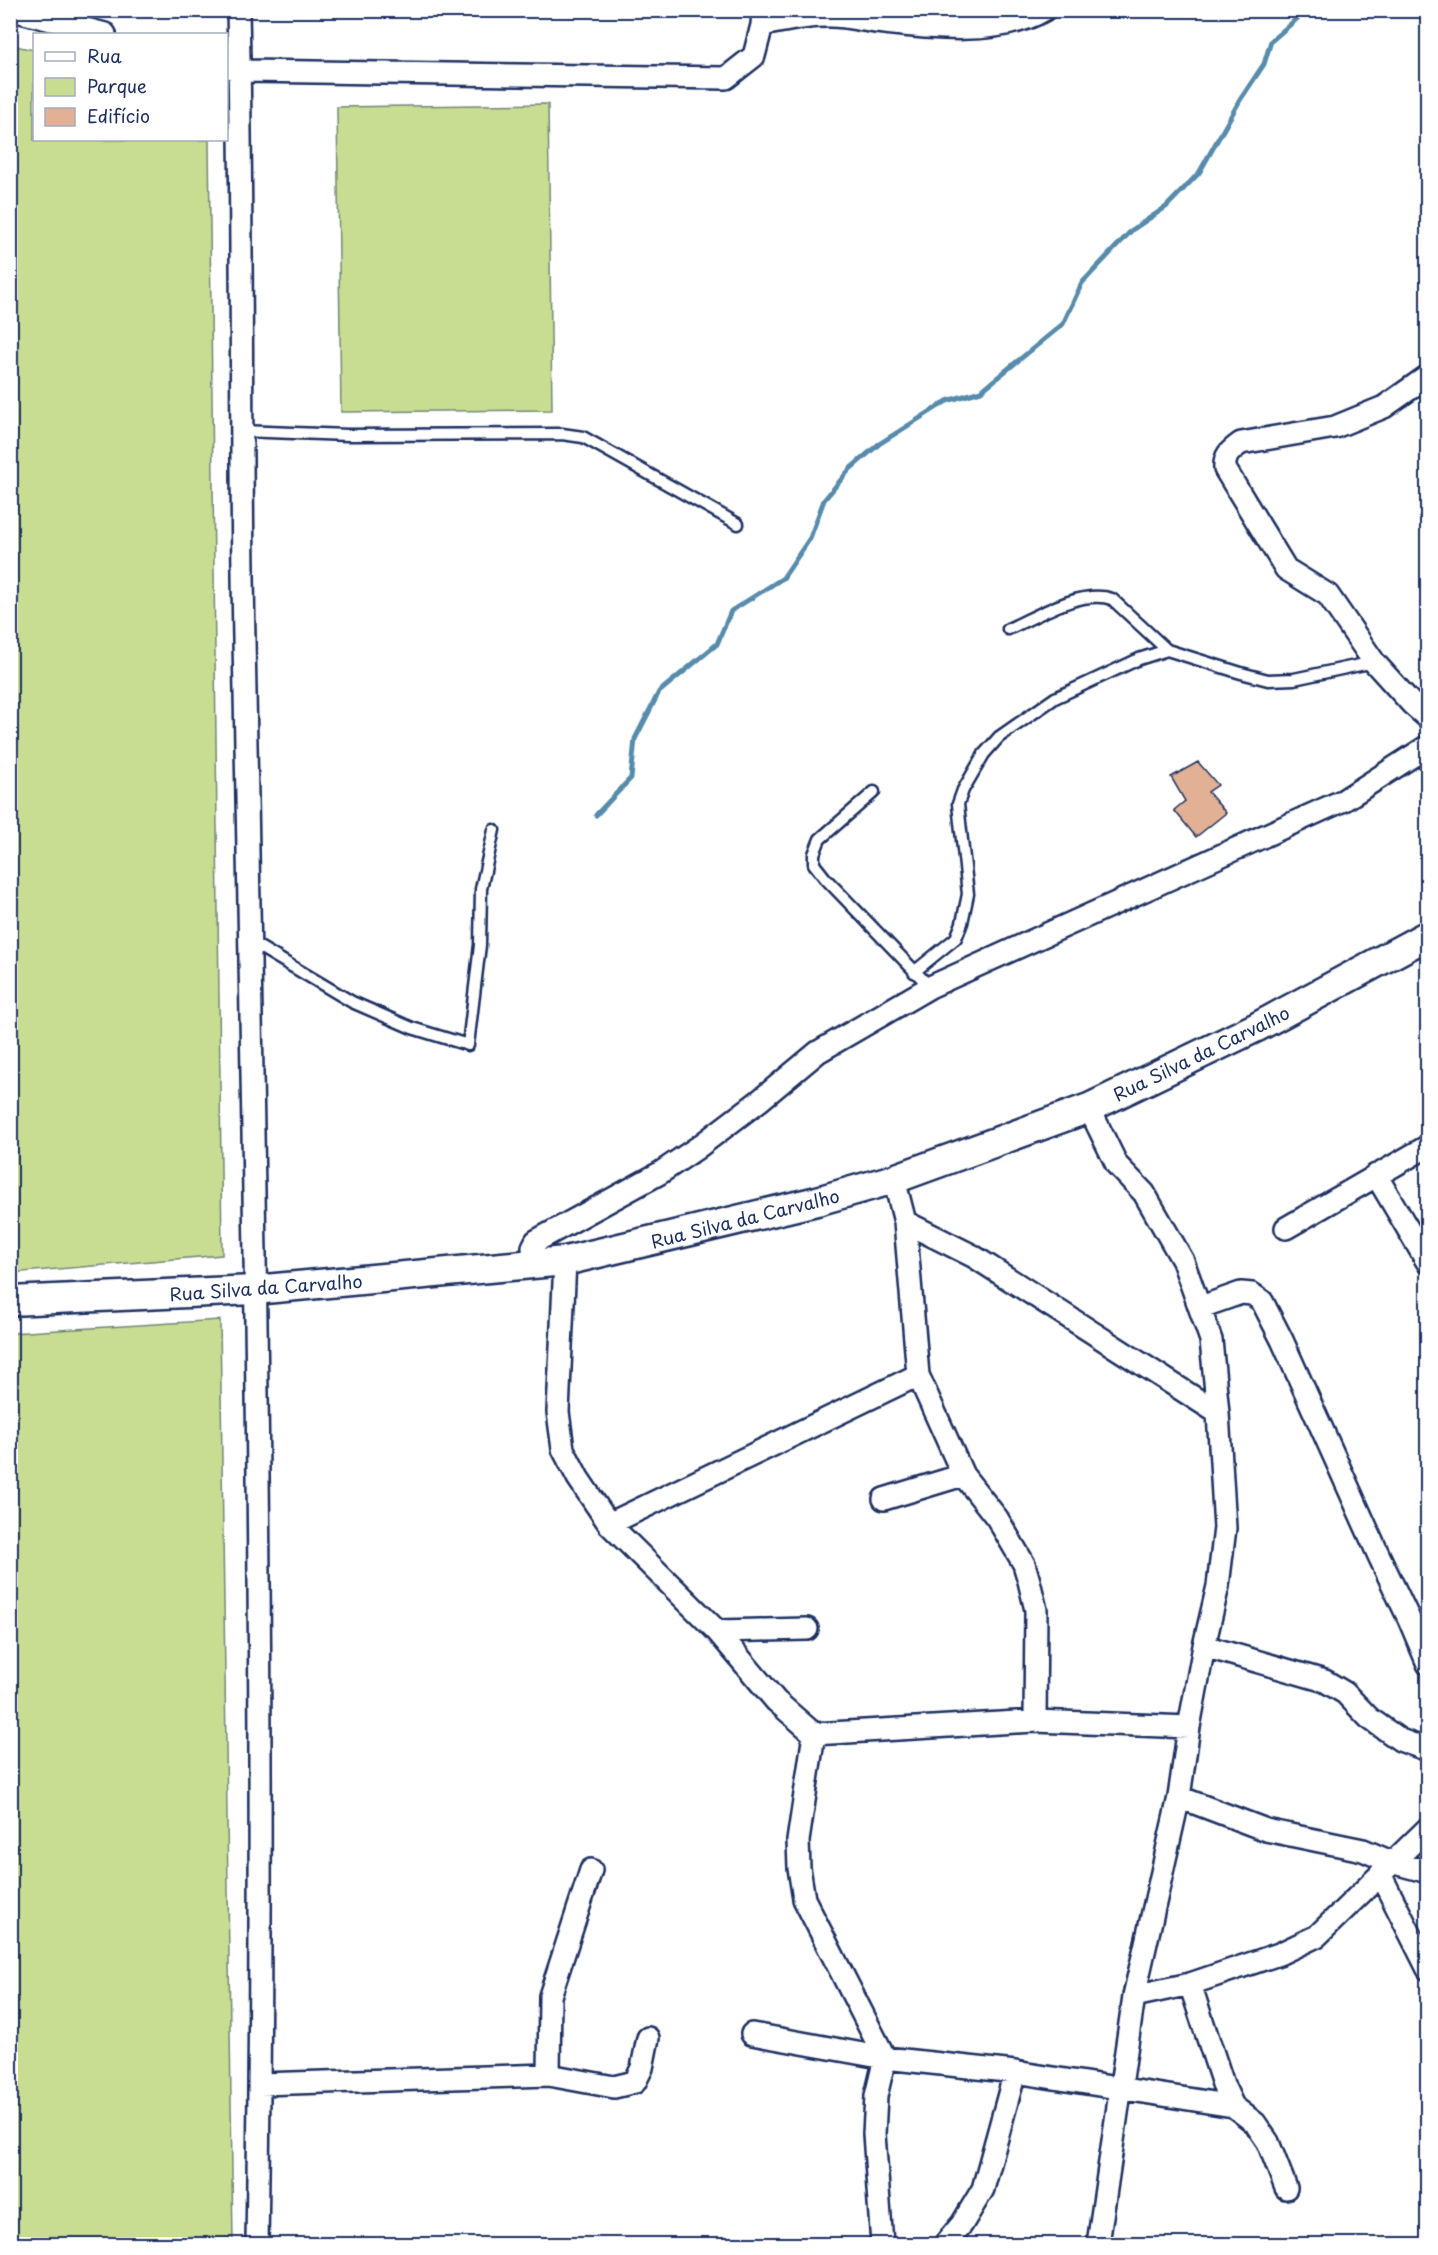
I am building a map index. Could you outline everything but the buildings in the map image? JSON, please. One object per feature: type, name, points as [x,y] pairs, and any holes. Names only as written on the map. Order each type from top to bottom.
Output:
[{"type":"street","points":[[13,10],[101,33]]},
{"type":"street","points":[[238,10],[233,69],[251,942],[261,1756],[257,2244]]},
{"type":"street","points":[[233,69],[726,78],[754,56],[762,18],[833,16],[909,25],[996,27],[1029,19],[1044,10]]},
{"type":"street","points":[[1428,376],[1384,407],[1335,427],[1241,443],[1229,451],[1224,460],[1225,469],[1286,569],[1328,595],[1374,662],[1428,718]]},
{"type":"street","points":[[534,1264],[533,1247],[536,1241],[660,1173],[759,1101],[818,1052],[930,987],[1344,800],[1428,746]]},
{"type":"street","name":"Rua Silva da Carvalho","points":[[10,1301],[254,1290],[565,1261],[817,1202],[894,1179],[1089,1108],[1257,1027],[1428,935]]},
{"type":"street","points":[[1089,1108],[1117,1165],[1144,1193],[1177,1251],[1201,1307],[1211,1340],[1225,1528],[1218,1586],[1189,1727],[1179,1797],[1134,1996],[1098,2244]]},
{"type":"street","points":[[1286,1228],[1428,1146]]},
{"type":"street","points":[[1376,1175],[1428,1263]]},
{"type":"street","points":[[894,1179],[905,1222],[918,1376],[963,1475],[997,1518],[1024,1564],[1029,1581],[1036,1610],[1035,1721]]},
{"type":"street","points":[[905,1222],[973,1256],[1218,1413]]},
{"type":"street","points":[[565,1261],[558,1412],[563,1449],[578,1478],[609,1524],[717,1631],[776,1701],[814,1734],[1035,1721],[1189,1727]]},
{"type":"street","points":[[1201,1307],[1241,1293],[1252,1294],[1262,1301],[1282,1340],[1428,1664]]},
{"type":"street","points":[[609,1524],[918,1376]]},
{"type":"street","points":[[884,1499],[963,1475]]},
{"type":"street","points":[[717,1631],[807,1629]]},
{"type":"street","points":[[1204,1646],[1325,1681],[1346,1694],[1369,1719],[1400,1740],[1428,1750]]},
{"type":"street","points":[[814,1734],[798,1841],[799,1868],[804,1899],[885,2058],[876,2096],[874,2134],[882,2244]]},
{"type":"street","points":[[1179,1797],[1266,1830],[1363,1850],[1386,1868],[1428,1969]]},
{"type":"street","points":[[1134,1996],[1190,1984],[1279,1954],[1317,1936],[1428,1828]]},
{"type":"street","points":[[1386,1868],[1428,1872]]},
{"type":"street","points":[[549,2075],[550,1996],[591,1870]]},
{"type":"street","points":[[1190,1984],[1224,2087],[1233,2106],[1255,2123],[1268,2142],[1286,2188]]},
{"type":"street","points":[[752,2034],[885,2058],[1015,2072],[1233,2106]]},
{"type":"street","points":[[260,2084],[549,2075],[614,2087],[635,2082],[642,2068],[648,2038]]},
{"type":"street","points":[[945,2244],[962,2224],[983,2189],[1015,2072]]},
{"type":"lane","points":[[240,431],[348,435],[562,434],[583,437],[738,524]]},
{"type":"lane","points":[[1008,629],[1084,597],[1100,595],[1112,599],[1167,650],[1268,680],[1294,679],[1374,662]]},
{"type":"lane","points":[[914,972],[956,938],[962,922],[968,894],[958,804],[963,790],[984,754],[999,736],[1055,698],[1139,659],[1167,650]]},
{"type":"lane","points":[[874,792],[820,839],[814,854],[814,864],[930,987]]},
{"type":"lane","points":[[251,942],[352,1002],[412,1028],[468,1045],[480,945],[481,889],[494,830]]},
{"type":"green space","points":[[11,45],[33,50],[33,141],[209,141],[222,1255],[11,1273]]},
{"type":"green space","points":[[548,104],[552,410],[341,412],[337,107]]},
{"type":"green space","points":[[220,1320],[233,2244],[57,2244],[11,2237],[11,1333]]},
{"type":"waterway","points":[[596,815],[631,778],[635,739],[659,692],[717,644],[731,611],[783,578],[810,538],[824,500],[850,469],[879,444],[947,401],[981,391],[1063,324],[1082,283],[1132,230],[1166,207],[1199,173],[1240,100],[1264,64],[1271,41],[1307,10]]}]
